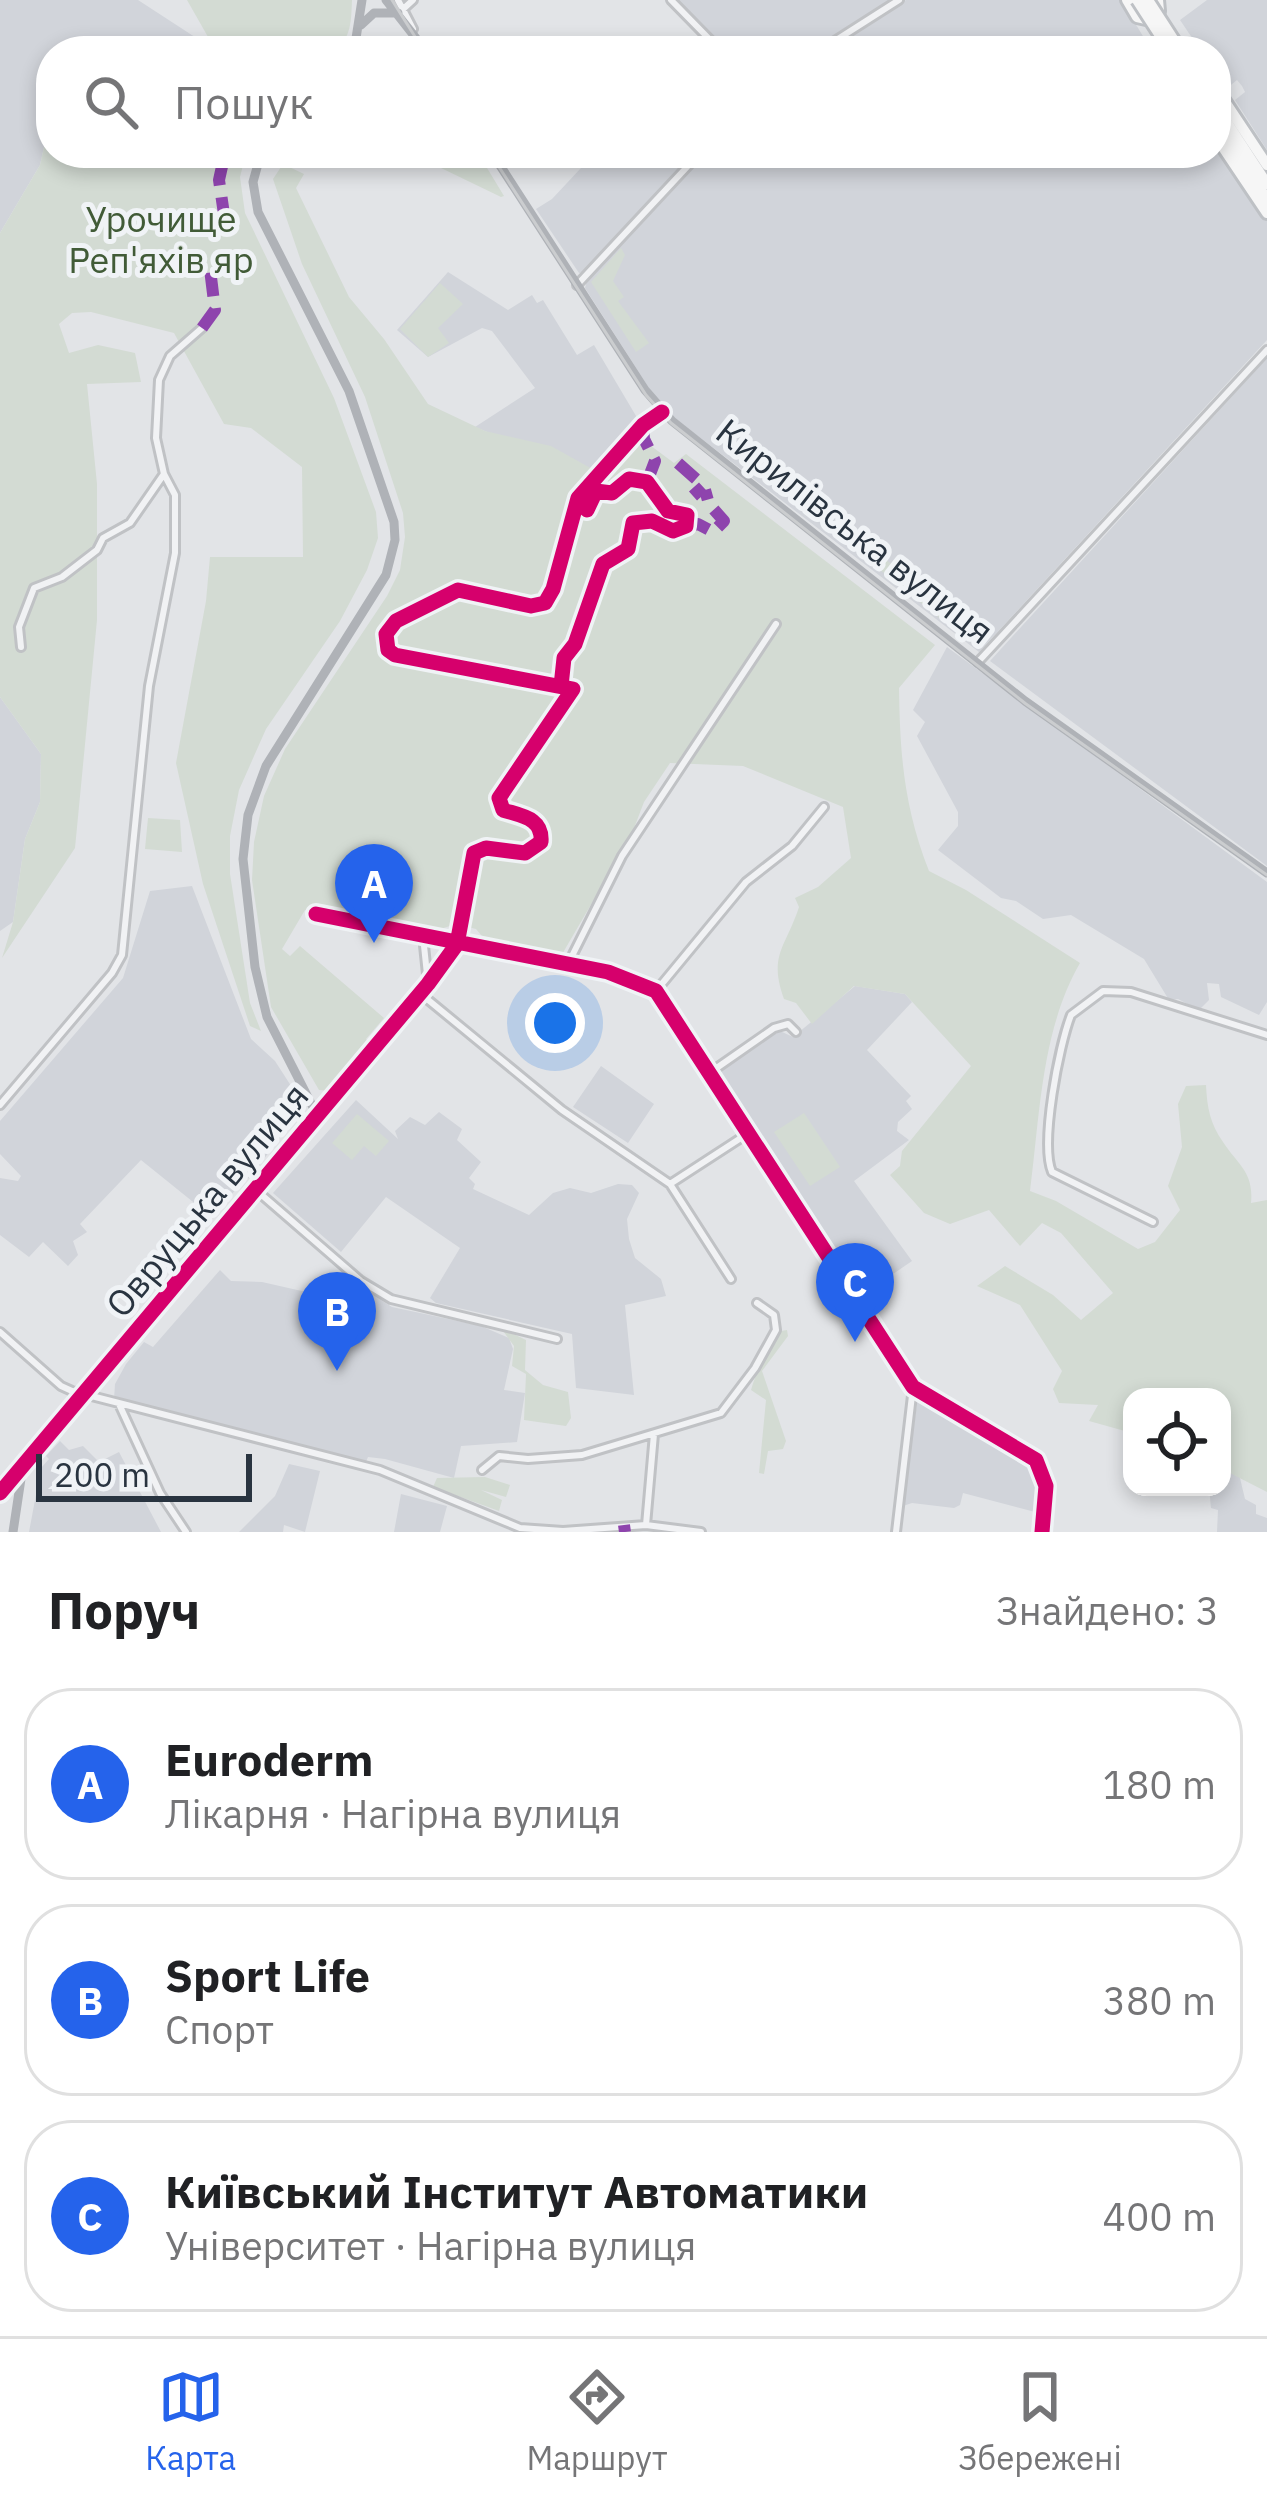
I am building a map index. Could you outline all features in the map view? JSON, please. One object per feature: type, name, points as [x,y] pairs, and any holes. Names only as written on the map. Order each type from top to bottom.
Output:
[{"type":"main road","points":[[1127,0],[1146,19],[1159,11],[1158,0]]},
{"type":"main road","points":[[1137,0],[1164,36]]},
{"type":"main road","points":[[1148,0],[1167,36]]},
{"type":"main road","points":[[1231,111],[1267,165]]},
{"type":"main road","points":[[1231,144],[1267,184]]},
{"type":"main road","points":[[1231,145],[1267,199]]},
{"type":"main road","points":[[1231,147],[1267,214]]},
{"type":"street","points":[[358,36],[362,0]]},
{"type":"street","points":[[383,0],[401,11]]},
{"type":"street","points":[[398,0],[416,36]]},
{"type":"street","points":[[361,25],[374,13],[401,11],[413,0]]},
{"type":"street","points":[[671,0],[706,36]]},
{"type":"street","points":[[842,36],[898,0]]},
{"type":"street","points":[[257,168],[253,182],[258,212],[349,391],[394,522],[386,575],[266,766],[244,838],[243,877],[261,1001],[318,1117]]},
{"type":"street","name":"Кирилівська вулиця","points":[[502,168],[662,412],[1025,701],[1267,873]]},
{"type":"street","points":[[577,285],[686,168]]},
{"type":"street","points":[[0,1105],[122,955],[147,708],[176,553],[175,495],[164,474],[156,438],[159,380],[170,356],[202,328]]},
{"type":"street","points":[[978,662],[1267,350]]},
{"type":"street","points":[[457,944],[474,853],[486,848],[525,854],[541,842],[535,821],[503,810],[500,798],[573,689],[395,655],[388,650],[386,634],[396,621],[458,590],[531,606],[545,603],[553,590],[578,498],[643,425],[662,412]]},
{"type":"street","points":[[20,647],[20,627],[34,588],[62,577],[88,558],[104,538],[130,523],[164,474]]},
{"type":"street","points":[[568,964],[622,856],[776,624]]},
{"type":"street","points":[[656,991],[746,882],[792,847],[824,807]]},
{"type":"street","points":[[316,914],[628,977],[656,991],[913,1388],[1036,1460],[1046,1486],[1042,1532]]},
{"type":"street","points":[[423,936],[428,984]]},
{"type":"street","name":"Овруцька вулиця","points":[[0,1493],[421,994],[457,944]]},
{"type":"street","points":[[1153,1222],[1049,1167],[1048,1139],[1071,1016],[1103,991],[1131,992],[1267,1035]]},
{"type":"street","points":[[421,994],[550,1101],[670,1184],[730,1279]]},
{"type":"street","points":[[708,1074],[774,1028],[788,1024],[796,1032]]},
{"type":"street","points":[[670,1184],[747,1134]]},
{"type":"street","points":[[256,1190],[361,1281],[391,1299],[557,1339]]},
{"type":"street","points":[[482,1469],[499,1456],[565,1458],[721,1413],[776,1330],[775,1315],[757,1303]]},
{"type":"street","points":[[0,1332],[61,1386],[82,1394],[380,1470],[520,1528],[563,1531],[646,1525],[701,1532]]},
{"type":"street","points":[[896,1532],[913,1388]]},
{"type":"street","points":[[119,1404],[160,1493],[186,1532]]},
{"type":"street","points":[[646,1525],[654,1434]]},
{"type":"street","name":"Овруцька вулиця","points":[[13,1532],[16,1495],[27,1460]]},
{"type":"shaded area","points":[[0,0],[138,0],[193,36],[36,36],[38,168],[0,233]]},
{"type":"shaded area","points":[[677,0],[891,0],[834,36],[713,36]]},
{"type":"shaded area","points":[[906,0],[1121,0],[1143,36],[849,36]]},
{"type":"shaded area","points":[[1207,0],[1267,0],[1267,150],[1235,100],[1245,92],[1237,80],[1231,85],[1231,36],[1191,36],[1180,20]]},
{"type":"shaded area","points":[[1231,167],[1267,219],[1267,340],[979,652],[677,420],[656,399],[585,288],[587,280],[690,168]]},
{"type":"shaded area","points":[[581,168],[682,168],[585,272],[579,273],[536,209]]},
{"type":"shaded area","points":[[448,272],[508,310],[532,295],[537,303],[543,300],[577,355],[594,345],[639,421],[588,473],[475,427],[535,388],[492,331],[482,328],[428,357],[397,330]]},
{"type":"shaded area","points":[[1267,358],[1267,866],[990,661]]},
{"type":"shaded area","points":[[947,647],[1267,882],[1267,1002],[1259,1015],[1221,997],[1219,984],[1207,983],[1209,1000],[1199,1010],[1178,999],[1169,1000],[1144,959],[1071,915],[1043,919],[1016,901],[1001,898],[938,850],[958,826],[958,812],[917,736],[925,722],[913,710]]},
{"type":"shaded area","points":[[0,697],[41,754],[40,802],[25,839],[13,922],[0,931]]},
{"type":"shaded area","points":[[192,886],[251,1039],[275,1061],[295,1092],[294,1118],[213,1218],[141,1160],[80,1224],[87,1232],[73,1241],[78,1255],[68,1266],[43,1242],[29,1257],[0,1235],[0,1178],[18,1181],[21,1176],[0,1154],[0,1121],[123,978],[150,891]]},
{"type":"shaded area","points":[[855,986],[905,994],[912,1002],[867,1050],[911,1096],[906,1101],[912,1109],[898,1122],[897,1131],[909,1140],[854,1181],[912,1261],[858,1298],[714,1074],[780,1031],[793,1037]]},
{"type":"shaded area","points":[[601,1066],[654,1104],[628,1143],[573,1107]]},
{"type":"shaded area","points":[[356,1100],[398,1139],[395,1131],[410,1117],[425,1125],[439,1112],[462,1129],[457,1140],[481,1162],[469,1178],[473,1189],[529,1215],[553,1193],[570,1188],[591,1193],[618,1184],[632,1185],[639,1193],[627,1219],[629,1239],[635,1258],[661,1279],[666,1296],[625,1305],[634,1395],[576,1388],[572,1334],[436,1303],[430,1298],[460,1248],[386,1197],[341,1252],[273,1193]]},
{"type":"shaded area","points":[[220,1270],[231,1281],[262,1282],[337,1299],[347,1279],[392,1307],[481,1326],[509,1338],[513,1349],[504,1390],[525,1393],[517,1442],[461,1446],[454,1478],[385,1459],[368,1457],[365,1464],[114,1400],[115,1384],[126,1364],[144,1342],[153,1347]]},
{"type":"shaded area","points":[[918,1396],[1030,1461],[1040,1476],[1039,1513],[963,1493],[960,1505],[954,1508],[903,1506]]},
{"type":"shaded area","points":[[60,1441],[69,1450],[83,1446],[99,1462],[119,1452],[161,1532],[29,1532],[41,1468]]},
{"type":"shaded area","points":[[289,1464],[320,1471],[305,1532],[284,1525],[283,1532],[239,1532],[275,1496]]},
{"type":"shaded area","points":[[1231,1470],[1239,1474],[1245,1499],[1256,1505],[1256,1514],[1267,1518],[1267,1532],[1217,1532],[1218,1510],[1211,1508],[1210,1496],[1231,1496]]},
{"type":"shaded area","points":[[401,1494],[447,1506],[440,1532],[394,1532]]},
{"type":"green space","points":[[187,0],[352,0],[346,36],[207,36]]},
{"type":"green space","name":"Урочище Реп'яхів яр","points":[[38,168],[242,168],[245,213],[334,398],[376,512],[378,538],[367,570],[340,621],[266,729],[239,790],[230,836],[230,874],[250,1003],[261,1031],[250,1026],[203,884],[176,763],[210,557],[303,557],[302,467],[251,428],[224,424],[174,333],[91,312],[72,313],[59,324],[69,353],[98,345],[135,353],[141,382],[87,384],[97,484],[97,620],[75,848],[2,958],[13,922],[25,839],[40,802],[41,754],[0,697],[0,233]]},
{"type":"green space","points":[[280,168],[304,174],[296,188],[349,297],[428,404],[485,431],[551,446],[603,475],[639,437],[674,463],[686,454],[935,645],[899,688],[905,781],[929,871],[1080,963],[1050,1045],[1030,1191],[1138,1249],[1155,1242],[1180,1210],[1168,1186],[1182,1147],[1178,1104],[1186,1086],[1206,1085],[1212,1122],[1247,1176],[1251,1203],[1267,1200],[1267,1492],[1231,1474],[1231,1388],[1123,1388],[1123,1430],[1089,1421],[1098,1405],[1059,1403],[1053,1389],[1062,1371],[1020,1305],[977,1286],[1005,1266],[1053,1295],[1081,1320],[1113,1293],[1061,1233],[1042,1223],[1020,1246],[989,1210],[950,1224],[924,1213],[890,1175],[900,1166],[902,1151],[971,1066],[905,994],[854,986],[812,1024],[796,1003],[784,999],[778,961],[799,907],[795,898],[818,887],[851,858],[843,807],[743,766],[670,763],[561,956],[486,941],[476,929],[456,924],[428,933],[305,910],[282,949],[290,956],[300,946],[384,1018],[366,1039],[370,1044],[330,1091],[319,1090],[271,1007],[252,880],[254,842],[264,796],[285,749],[387,596],[400,570],[405,537],[403,513],[365,397],[302,264],[273,179]]},
{"type":"green space","points":[[441,168],[487,168],[501,197]]},
{"type":"green space","points":[[621,248],[625,255],[613,281],[624,297],[618,301],[649,343],[636,352],[591,282]]},
{"type":"green space","points":[[440,283],[463,304],[438,328],[449,343],[428,357],[400,329]]},
{"type":"green space","points":[[850,531],[950,611],[942,620],[847,543]]},
{"type":"green space","points":[[148,818],[180,820],[182,852],[145,849]]},
{"type":"green space","points":[[804,1113],[840,1167],[810,1186],[774,1132]]},
{"type":"green space","points":[[357,1114],[389,1141],[376,1156],[364,1146],[352,1160],[332,1143]]},
{"type":"green space","points":[[501,1328],[526,1340],[525,1370],[543,1385],[568,1392],[571,1418],[566,1426],[524,1420],[526,1374],[512,1366],[514,1346]]},
{"type":"green space","points":[[787,1330],[788,1336],[762,1371],[786,1441],[783,1449],[768,1451],[764,1474],[759,1473],[766,1400],[751,1390],[767,1352],[781,1331]]},
{"type":"green space","points":[[485,1477],[510,1485],[506,1497],[481,1490],[502,1500],[499,1511],[433,1487],[437,1478]]},
{"type":"tram line","points":[[392,0],[415,36]]},
{"type":"tram line","points":[[500,168],[646,395],[671,423],[1026,704],[1267,875]]},
{"type":"marked path","points":[[222,168],[225,221]]},
{"type":"marked path","points":[[202,328],[215,310],[210,269]]},
{"type":"marked path","points":[[643,425],[655,461],[647,482]]},
{"type":"marked path","points":[[678,463],[704,486],[693,496]]},
{"type":"marked path","points":[[686,526],[698,524],[713,532],[724,521],[709,504],[705,490]]},
{"type":"marked path","points":[[624,1525],[625,1532]]},
{"type":"cycle path","points":[[0,1493],[428,984],[457,944],[474,853],[486,848],[525,853],[541,842],[535,823],[503,810],[499,798],[573,689],[395,655],[388,650],[386,634],[396,621],[458,590],[531,606],[545,603],[578,498],[643,425],[662,412]]},
{"type":"cycle path","points":[[561,686],[564,658],[575,644],[603,564],[628,549],[633,523],[652,521],[673,531],[686,526],[687,515],[668,511],[647,482],[629,479],[612,493],[596,491],[587,510]]},
{"type":"cycle path","points":[[316,914],[608,972],[656,991],[913,1387],[1036,1460],[1046,1486],[1042,1532]]},
{"type":"place","name":"Euroderm","points":[[374,943]]},
{"type":"place","name":"Київський Інститут Автоматики","points":[[855,1342]]},
{"type":"place","name":"Sport Life","points":[[337,1371]]}]
